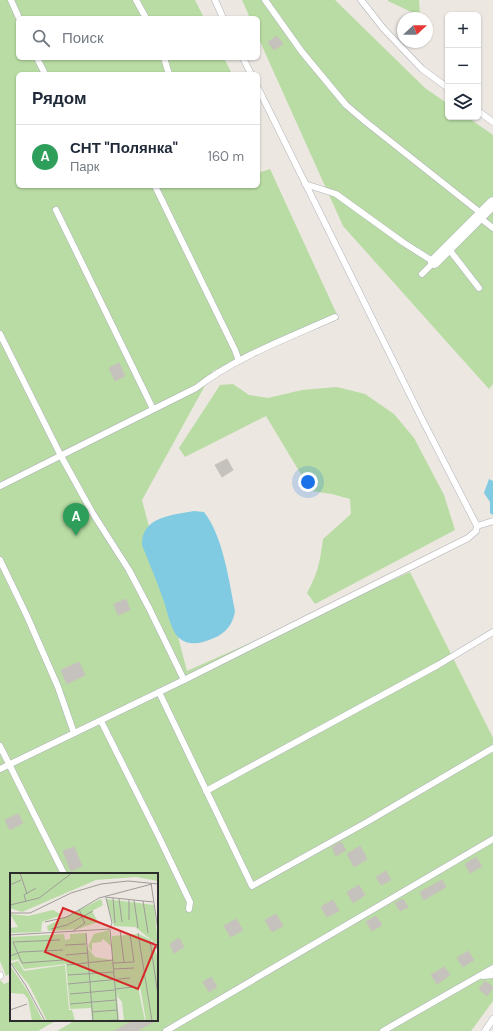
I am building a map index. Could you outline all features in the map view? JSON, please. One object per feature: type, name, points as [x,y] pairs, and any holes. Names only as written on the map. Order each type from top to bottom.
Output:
[{"type":"street","points":[[434,262],[493,203]]},
{"type":"lane","points":[[11,0],[18,16]]},
{"type":"lane","points":[[136,0],[145,16]]},
{"type":"lane","points":[[215,0],[223,16]]},
{"type":"lane","points":[[265,0],[302,52],[346,105],[493,228]]},
{"type":"lane","points":[[361,0],[384,28],[422,69],[445,86]]},
{"type":"lane","points":[[38,60],[44,72]]},
{"type":"lane","points":[[165,60],[168,72]]},
{"type":"lane","points":[[244,60],[250,72]]},
{"type":"lane","points":[[0,769],[101,721],[468,538],[476,531],[477,526],[260,92]]},
{"type":"lane","points":[[481,113],[493,122]]},
{"type":"lane","points":[[305,184],[336,194],[404,243],[434,262],[422,274]]},
{"type":"lane","points":[[156,188],[239,361]]},
{"type":"lane","points":[[56,210],[153,409]]},
{"type":"lane","points":[[448,248],[479,288]]},
{"type":"lane","points":[[0,486],[196,388],[214,374],[239,361],[335,317]]},
{"type":"lane","points":[[0,334],[61,456],[92,512],[150,608],[184,680]]},
{"type":"lane","points":[[477,526],[493,521]]},
{"type":"lane","points":[[0,560],[27,616],[58,687],[74,733]]},
{"type":"lane","points":[[206,791],[438,665],[493,632]]},
{"type":"lane","points":[[159,692],[252,886],[367,822],[493,748]]},
{"type":"lane","points":[[101,721],[190,902],[189,909]]},
{"type":"lane","points":[[0,746],[64,873]]},
{"type":"lane","points":[[166,1031],[493,839]]},
{"type":"lane","points":[[383,1031],[493,968]]},
{"type":"lane","points":[[479,976],[493,975]]},
{"type":"lane","points":[[485,1031],[493,1019]]},
{"type":"green space","points":[[0,0],[195,0],[203,16],[16,16],[16,60],[225,60],[231,72],[16,72],[16,188],[260,188],[260,172],[270,169],[339,319],[213,371],[142,500],[187,671],[410,572],[493,738],[493,1001],[471,1031],[57,1031],[74,1021],[158,1021],[158,873],[10,873],[10,974],[6,976],[0,961]]},
{"type":"green space","points":[[242,0],[335,0],[425,88],[445,102],[445,120],[471,120],[493,135],[493,384],[489,389],[343,226],[260,41],[260,16],[249,16]]},
{"type":"green space","points":[[419,0],[420,12],[411,12],[388,1]]},
{"type":"green space","points":[[233,384],[249,395],[268,398],[302,390],[337,387],[365,394],[394,414],[414,438],[444,495],[455,530],[315,604],[307,593],[318,567],[323,539],[351,514],[350,499],[332,494],[311,491],[266,416],[185,457],[179,448],[220,385]]},
{"type":"green space","points":[[0,980],[4,984],[10,981],[10,1021],[55,1021],[38,1031],[0,1031]]},
{"type":"water","points":[[489,479],[493,481],[493,515],[490,513],[490,502],[484,493]]},
{"type":"water","points":[[194,511],[204,512],[216,533],[228,573],[235,611],[231,624],[222,634],[205,641],[192,643],[183,641],[176,635],[142,545],[143,536],[147,528],[152,523],[168,516]]},
{"type":"building","points":[[277,36],[283,44],[274,50],[268,42]]},
{"type":"building","points":[[119,363],[125,376],[115,381],[109,368]]},
{"type":"building","points":[[227,459],[233,470],[222,477],[215,465]]},
{"type":"building","points":[[126,599],[130,610],[118,615],[114,604]]},
{"type":"building","points":[[79,662],[85,675],[67,684],[61,670]]},
{"type":"building","points":[[18,814],[23,823],[10,830],[5,820]]},
{"type":"building","points":[[341,842],[346,850],[336,856],[332,847]]},
{"type":"building","points":[[360,846],[367,859],[354,867],[347,854]]},
{"type":"building","points":[[74,847],[82,866],[71,871],[63,851]]},
{"type":"building","points":[[476,857],[482,866],[470,873],[465,864]]},
{"type":"building","points":[[386,871],[391,880],[381,885],[376,877]]},
{"type":"building","points":[[442,880],[446,887],[424,900],[420,892]]},
{"type":"building","points":[[359,885],[365,895],[353,903],[347,892]]},
{"type":"building","points":[[403,899],[408,907],[400,911],[395,903]]},
{"type":"building","points":[[333,900],[339,911],[327,917],[321,907]]},
{"type":"building","points":[[276,914],[283,926],[272,932],[265,920]]},
{"type":"building","points":[[376,916],[382,925],[372,931],[366,922]]},
{"type":"building","points":[[236,919],[243,930],[231,937],[224,926]]},
{"type":"building","points":[[179,938],[184,947],[174,953],[170,944]]},
{"type":"building","points":[[468,951],[474,960],[463,967],[457,958]]},
{"type":"building","points":[[444,967],[450,975],[437,984],[431,975]]},
{"type":"building","points":[[211,977],[217,987],[209,992],[203,982]]},
{"type":"building","points":[[485,981],[493,987],[487,996],[479,989]]},
{"type":"building","points":[[133,1021],[155,1021],[137,1031],[114,1031]]},
{"type":"place","name":"СНТ \"Полянка\"","points":[[76,536]]}]
